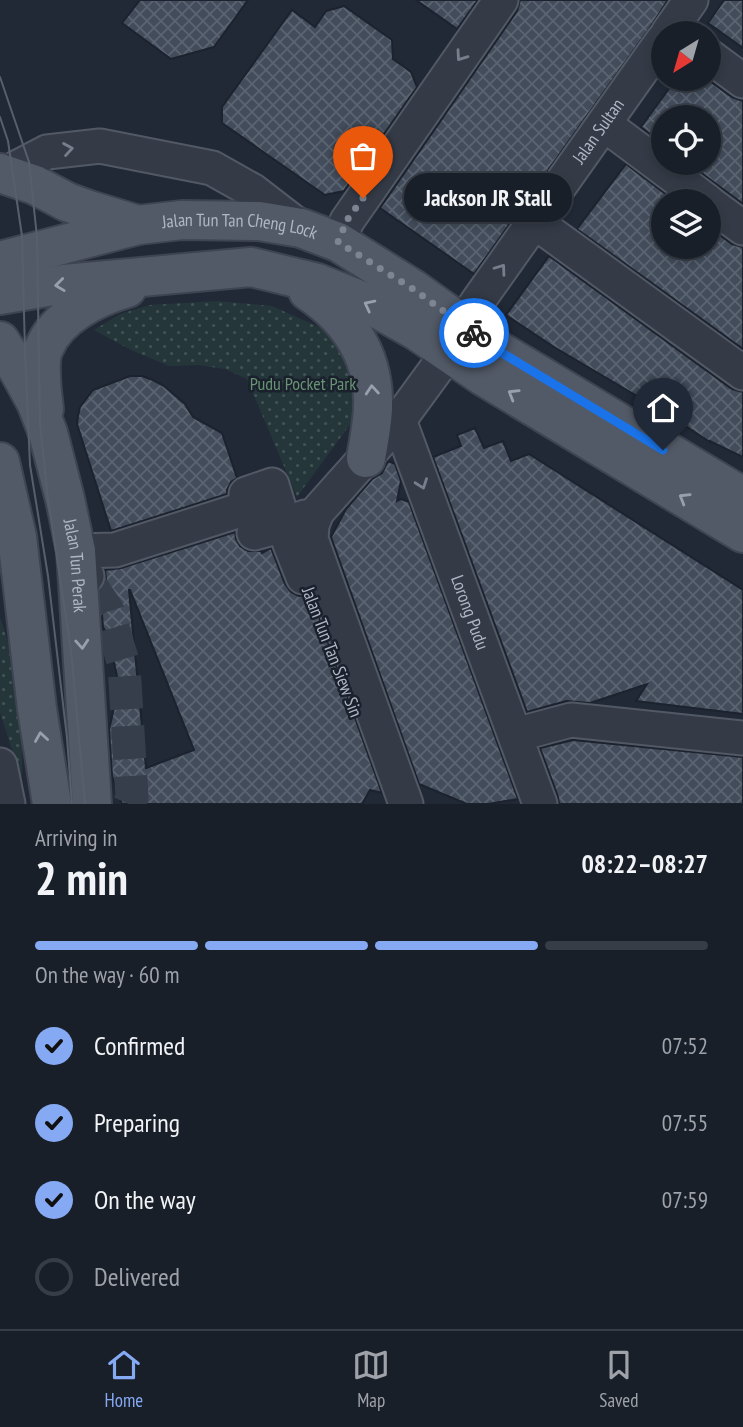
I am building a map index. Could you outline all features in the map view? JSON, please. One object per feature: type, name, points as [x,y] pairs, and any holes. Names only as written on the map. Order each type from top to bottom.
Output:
[{"type":"main road","points":[[3,174],[35,185],[67,202],[138,225]]},
{"type":"main road","name":"Jalan Tun Tan Cheng Lock","points":[[0,261],[138,225],[182,220],[259,221],[301,228],[338,242],[413,289],[455,339],[571,430],[743,533]]},
{"type":"main road","name":"Jalan Tun Tan Cheng Lock","points":[[0,295],[64,284],[251,267],[317,283],[367,303],[417,331],[455,339],[511,358],[743,497]]},
{"type":"main road","points":[[269,270],[323,301],[347,325],[365,354],[373,388],[372,420],[366,458]]},
{"type":"main road","points":[[47,433],[43,395],[43,349],[55,331],[75,312],[99,298],[177,274]]},
{"type":"main road","name":"Jalan Tun Perak","points":[[0,341],[36,401],[79,554],[92,804]]},
{"type":"main road","points":[[0,462],[17,537],[37,709],[52,804]]},
{"type":"main road","points":[[0,529],[21,571]]},
{"type":"street","points":[[338,242],[347,220],[501,0]]},
{"type":"street","name":"Jalan Sultan","points":[[678,21],[691,0]]},
{"type":"street","name":"Jalan Sultan","points":[[455,339],[651,60]]},
{"type":"street","points":[[721,65],[743,81]]},
{"type":"street","points":[[604,124],[691,189]]},
{"type":"street","points":[[3,174],[47,152],[100,146],[212,168],[253,191],[301,228]]},
{"type":"street","points":[[721,212],[743,228]]},
{"type":"street","points":[[535,222],[743,373]]},
{"type":"street","points":[[79,554],[115,550],[268,503],[267,509],[317,512],[398,420],[455,339]]},
{"type":"street","name":"Lorong Pudu","points":[[398,420],[511,719],[540,804]]},
{"type":"street","name":"Jalan Tun Tan Siew Sin","points":[[267,509],[383,788],[405,804]]},
{"type":"street","name":"Jalan Tun Tan Siew Sin","points":[[317,512],[311,539],[405,804]]},
{"type":"street","points":[[79,554],[92,532],[144,519]]},
{"type":"street","points":[[511,719],[664,720],[743,738]]},
{"type":"street","points":[[0,765],[8,804]]},
{"type":"green space","name":"Pudu Pocket Park","points":[[217,301],[272,306],[321,328],[350,361],[355,392],[354,419],[297,497],[247,379],[225,369],[198,365],[169,366],[94,330],[120,314],[150,305]]},
{"type":"green space","points":[[0,617],[12,654],[22,750],[22,804],[17,796],[12,750],[0,712]]},
{"type":"building","points":[[140,0],[248,0],[214,47],[171,59],[122,23]]},
{"type":"building","points":[[416,0],[478,0],[457,29]]},
{"type":"building","points":[[520,0],[668,0],[474,274],[380,208],[517,11]]},
{"type":"building","points":[[724,0],[743,0],[743,48],[721,32],[721,21],[709,21]]},
{"type":"building","points":[[344,6],[392,40],[393,59],[411,72],[417,87],[344,191],[325,195],[222,123],[222,107],[292,10],[315,27],[326,11]]},
{"type":"building","points":[[721,89],[743,101],[743,204],[704,175],[721,175],[721,105],[657,105],[667,91]]},
{"type":"building","points":[[651,113],[651,135],[641,127]]},
{"type":"building","points":[[626,164],[659,189],[651,189],[651,259],[721,259],[721,236],[732,244],[743,247],[743,349],[577,229]]},
{"type":"building","points":[[549,256],[732,389],[743,392],[743,457],[710,442],[506,315]]},
{"type":"building","points":[[130,376],[142,376],[164,386],[185,404],[193,417],[222,433],[237,478],[231,482],[227,494],[111,531],[77,424],[80,407],[93,390]]},
{"type":"building","points":[[475,428],[484,448],[503,441],[511,461],[529,454],[743,590],[743,714],[636,701],[647,684],[590,703],[566,701],[527,712],[433,457],[461,446],[457,435]]},
{"type":"building","points":[[388,461],[395,464],[401,481],[397,501],[401,499],[409,502],[518,799],[467,804],[419,784],[331,537],[346,509],[372,479],[382,473]]},
{"type":"building","points":[[235,532],[240,546],[248,551],[262,553],[271,548],[285,584],[291,592],[299,596],[311,595],[382,793],[370,790],[362,804],[122,804],[112,776],[109,730],[117,676],[108,636],[103,627],[100,589],[106,579],[105,570],[121,568]],"holes":[[[129,590],[194,750],[146,768]]]},
{"type":"building","points":[[573,740],[743,757],[743,804],[559,804],[540,748]]},
{"type":"tunnel","points":[[90,584],[108,611],[124,665],[132,797],[129,804]]},
{"type":"tram line","points":[[0,77],[29,162],[37,237],[40,424],[48,499],[71,650],[85,804]]},
{"type":"tram line","points":[[0,117],[8,141],[22,236],[30,465],[48,576],[72,804]]},
{"type":"way so far","points":[[363,198],[347,220],[338,242],[413,289],[474,333]]},
{"type":"place","name":"Jackson JR Stall","points":[[363,198]]},
{"type":"route","points":[[474,333],[499,351],[663,450]]}]
